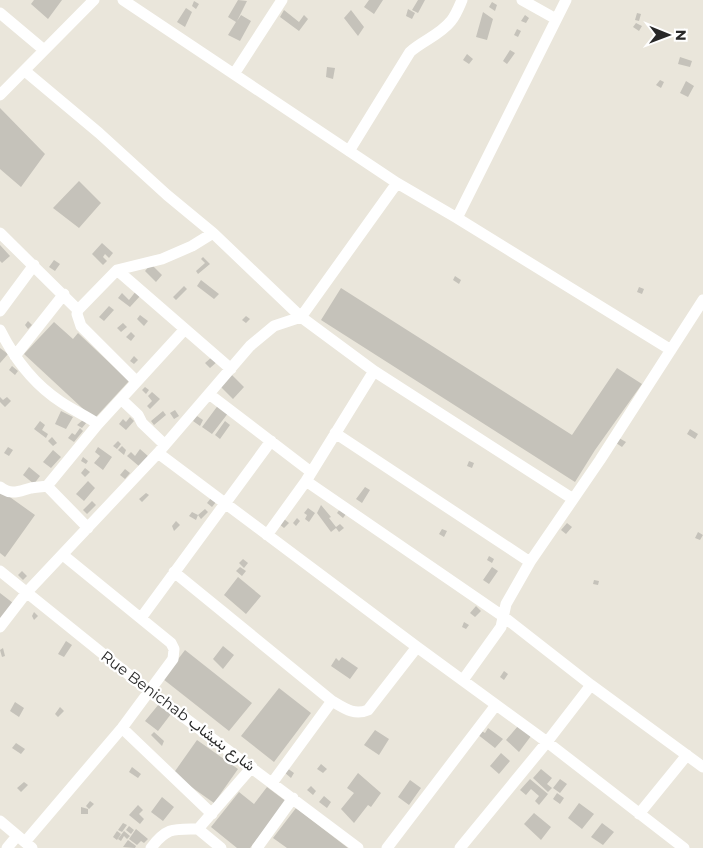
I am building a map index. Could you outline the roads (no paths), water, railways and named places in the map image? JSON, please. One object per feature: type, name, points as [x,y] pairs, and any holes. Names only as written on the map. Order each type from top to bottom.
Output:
[{"type":"street","points":[[0,95],[94,0]]},
{"type":"street","points":[[123,0],[397,183],[670,350]]},
{"type":"street","points":[[234,74],[282,0]]},
{"type":"street","points":[[350,151],[410,52],[448,24],[462,0]]},
{"type":"street","points":[[522,0],[556,19]]},
{"type":"street","points":[[457,218],[566,0]]},
{"type":"street","points":[[0,14],[44,50]]},
{"type":"street","points":[[25,70],[100,132],[167,194],[213,233],[301,317],[374,371],[573,499]]},
{"type":"street","points":[[0,627],[27,592],[161,449],[239,358],[264,333],[274,326],[301,317],[397,183]]},
{"type":"street","points":[[0,233],[64,294],[78,310]]},
{"type":"street","points":[[136,381],[81,326],[77,314],[78,310],[117,270],[162,259],[185,249],[213,233]]},
{"type":"street","points":[[0,311],[34,265]]},
{"type":"street","points":[[117,270],[231,369]]},
{"type":"street","points":[[15,356],[64,294]]},
{"type":"street","points":[[464,680],[498,632],[504,617],[506,604],[530,562],[703,300]]},
{"type":"street","points":[[0,487],[5,491],[16,493],[48,486],[98,424],[185,329]]},
{"type":"street","points":[[0,330],[11,351],[36,380],[62,403],[98,424]]},
{"type":"street","points":[[267,535],[308,477],[374,371]]},
{"type":"street","points":[[209,394],[271,441],[308,477],[504,617],[591,685],[703,767]]},
{"type":"street","points":[[121,399],[138,415],[161,449],[226,504],[548,742],[684,848]]},
{"type":"street","points":[[335,433],[530,562]]},
{"type":"street","points":[[141,618],[271,441]]},
{"type":"street","points":[[48,486],[88,528]]},
{"type":"street","points":[[7,848],[25,842],[122,728],[175,653],[171,643],[63,555]]},
{"type":"street","name":"Rue Benichab شارع بنيشاب","points":[[0,571],[149,691],[358,848]]},
{"type":"street","points":[[174,572],[332,701],[354,712],[359,713],[368,710],[417,647]]},
{"type":"street","points":[[460,848],[548,742],[591,685]]},
{"type":"street","points":[[272,783],[332,701]]},
{"type":"street","points":[[387,848],[496,705]]},
{"type":"street","points":[[122,728],[212,814]]},
{"type":"street","points":[[639,814],[687,755]]},
{"type":"street","points":[[198,829],[252,767]]},
{"type":"street","points":[[257,848],[293,798]]},
{"type":"street","points":[[0,821],[25,842]]},
{"type":"street","points":[[152,848],[159,838],[169,831],[198,829],[221,848]]}]
